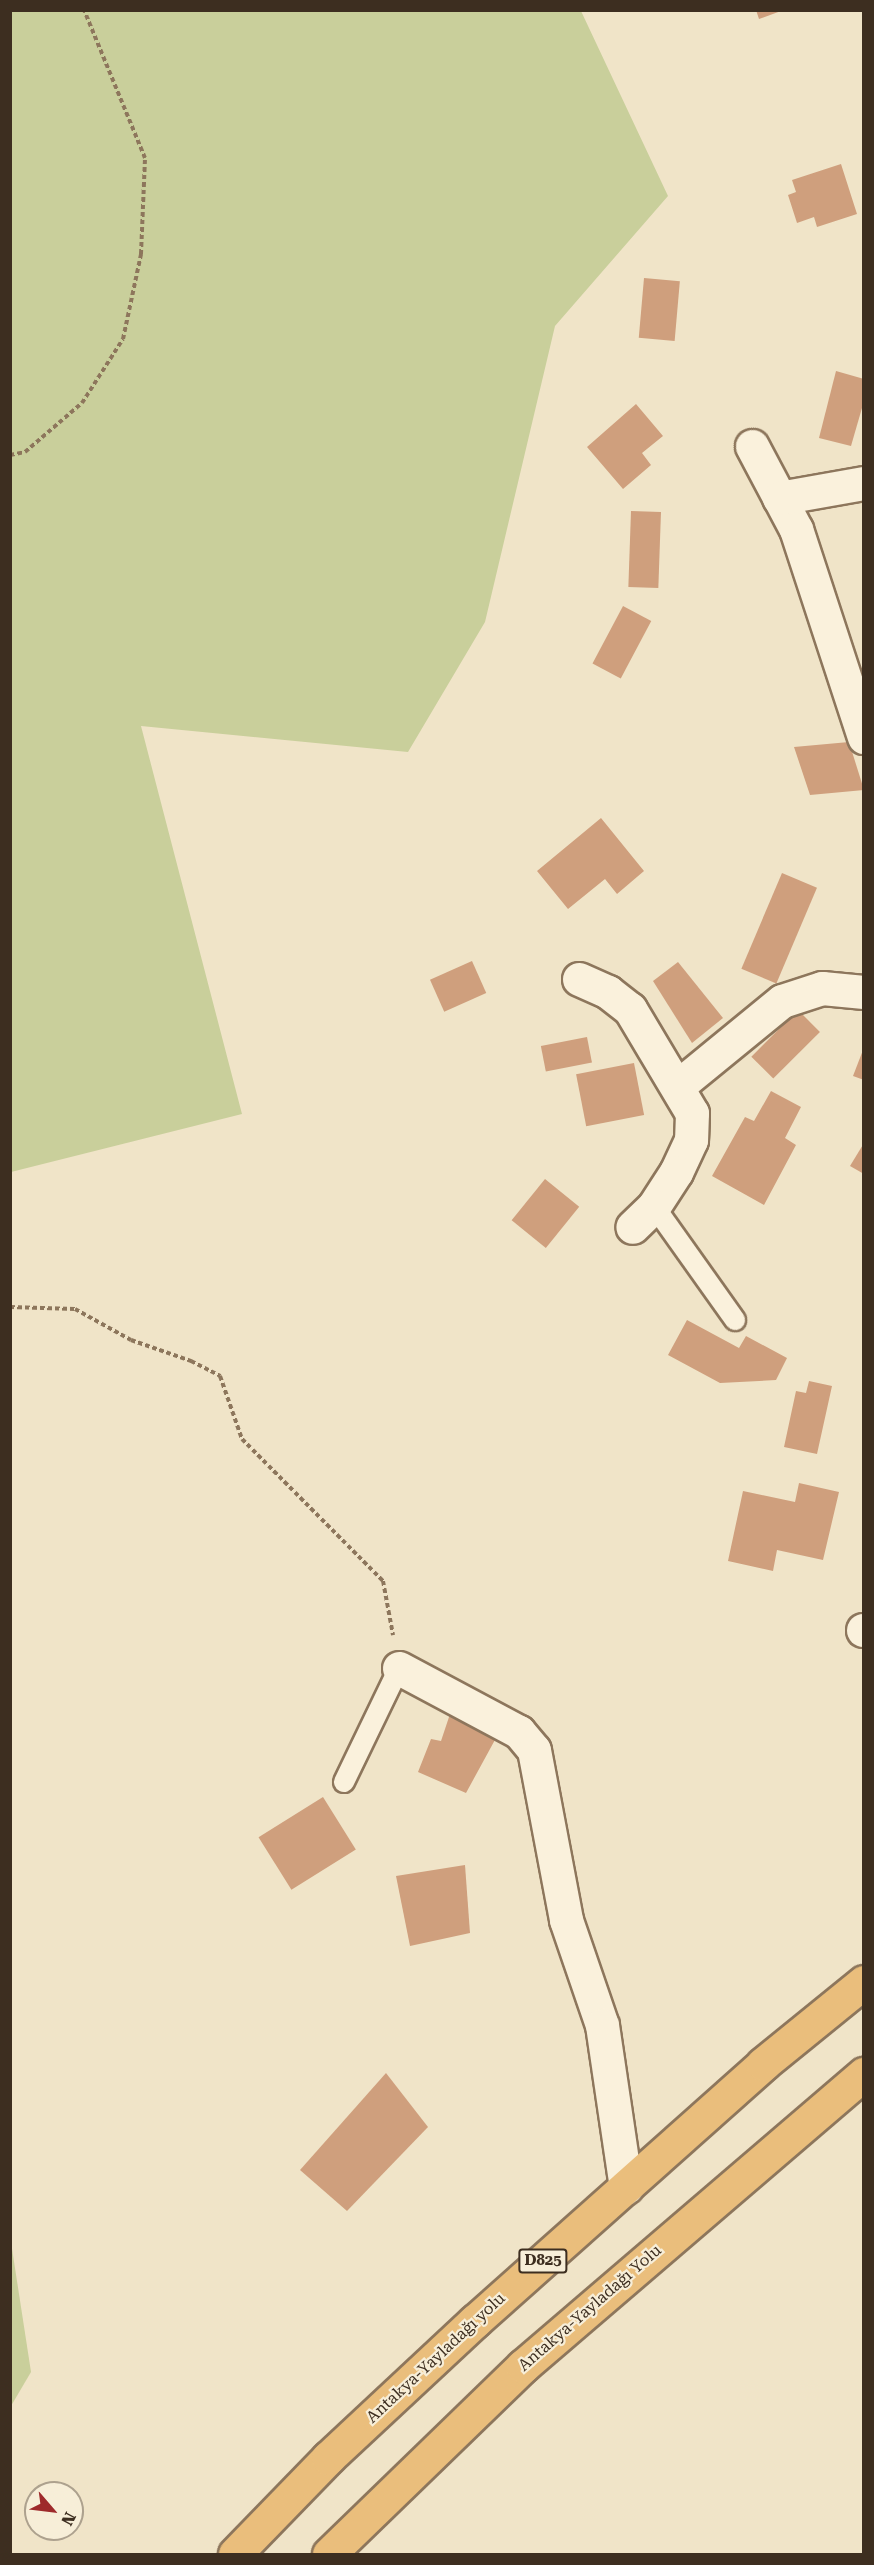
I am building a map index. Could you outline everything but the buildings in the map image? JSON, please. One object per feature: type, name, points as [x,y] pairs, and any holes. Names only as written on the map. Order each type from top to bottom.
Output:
[{"type":"highway","name":"Antakya-Yayladağı yolu","points":[[235,2554],[328,2458],[626,2187],[763,2064],[864,1982]]},
{"type":"highway","name":"Antakya-Yayladağı Yolu","points":[[329,2554],[523,2366],[864,2074]]},
{"type":"street","points":[[752,446],[804,550],[864,737]]},
{"type":"street","points":[[779,498],[864,483]]},
{"type":"street","points":[[579,979],[608,992],[630,1009],[678,1086],[692,1113],[693,1132],[676,1172],[643,1216]]},
{"type":"street","points":[[678,1086],[782,1001],[822,988],[864,992]]},
{"type":"street","points":[[399,1668],[519,1732],[534,1750],[566,1920],[601,2019],[626,2187]]},
{"type":"lane","points":[[643,1216],[735,1320]]},
{"type":"lane","points":[[344,1782],[399,1668]]},
{"type":"path","points":[[10,455],[25,452],[82,403],[123,339],[141,254],[145,158],[84,10]]},
{"type":"path","points":[[10,1308],[75,1309],[130,1340],[191,1361],[219,1376],[242,1439],[383,1581],[399,1668]]},
{"type":"green space","points":[[10,11],[581,11],[668,196],[555,326],[485,622],[408,752],[141,726],[242,1114],[11,1172]]},
{"type":"green space","points":[[11,2242],[31,2372],[10,2406]]}]
